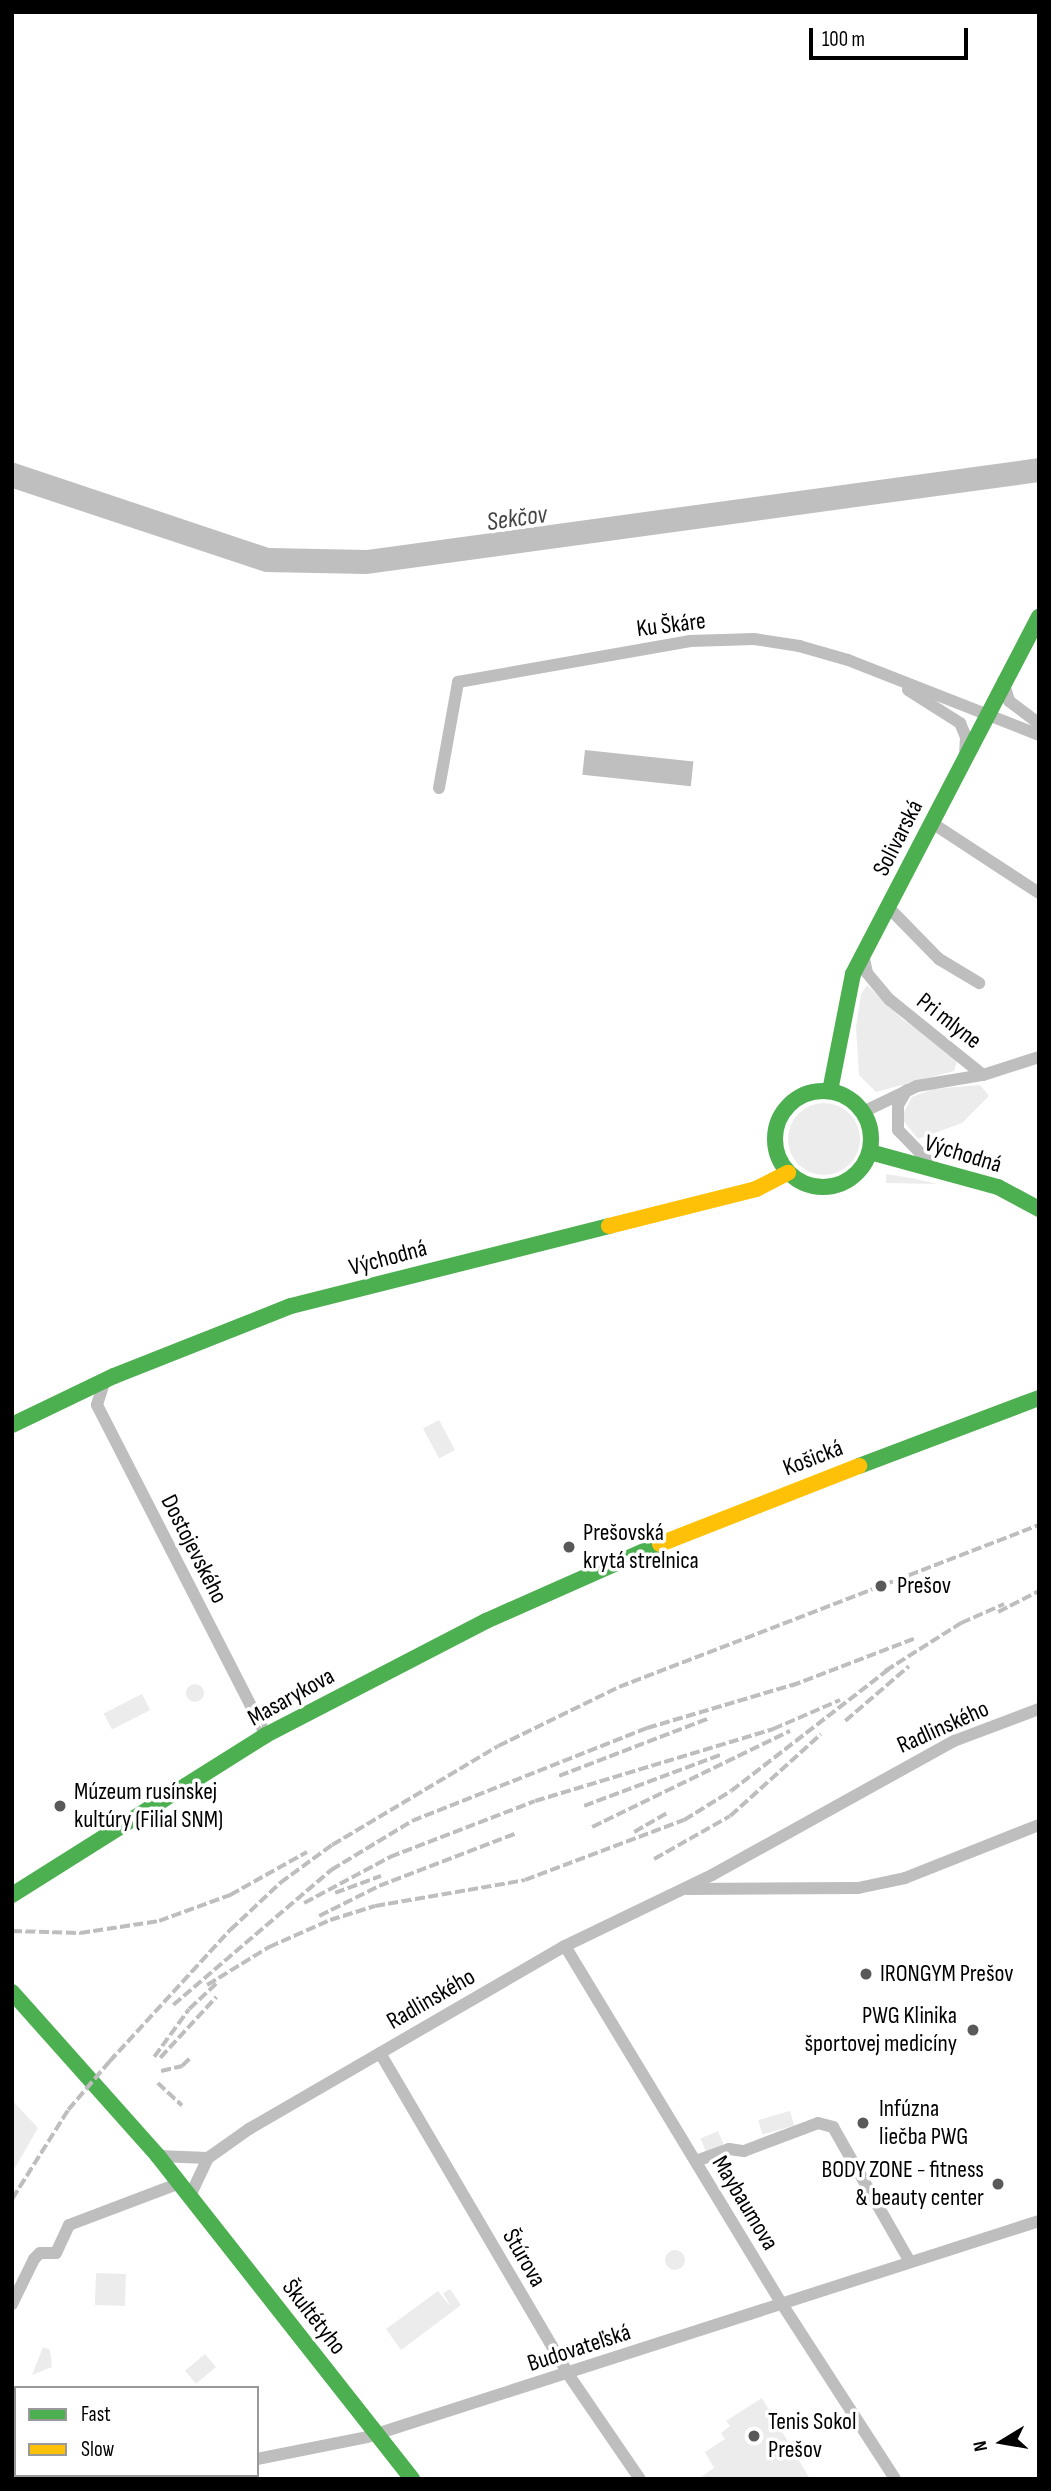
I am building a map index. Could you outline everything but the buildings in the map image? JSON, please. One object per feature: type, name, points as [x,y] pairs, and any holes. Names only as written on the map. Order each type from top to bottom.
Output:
[{"type":"street","name":"Solivarská","points":[[830,1091],[837,1073],[845,1001],[863,954],[1003,680],[1039,616]]},
{"type":"street","name":"Ku Škáre","points":[[439,788],[458,682],[690,641],[720,640],[799,646],[868,668],[986,715]]},
{"type":"street","points":[[868,668],[960,723],[966,737],[964,758]]},
{"type":"street","points":[[1003,680],[1009,701],[1039,724]]},
{"type":"street","points":[[986,715],[1039,735]]},
{"type":"street","points":[[932,823],[1039,893]]},
{"type":"street","name":"Pri mlyne","points":[[888,906],[939,959],[979,984]]},
{"type":"street","name":"Pri mlyne","points":[[863,954],[867,973],[890,1000],[983,1075]]},
{"type":"street","points":[[863,1112],[908,1089],[983,1075],[1039,1058]]},
{"type":"street","points":[[908,1089],[898,1105],[898,1130],[935,1169]]},
{"type":"street","points":[[830,1091],[854,1102],[863,1112],[869,1125],[870,1152],[864,1166],[841,1185],[812,1187],[788,1173],[775,1145],[782,1115],[802,1096],[830,1091]]},
{"type":"street","name":"Východná","points":[[870,1152],[998,1187],[1039,1209]]},
{"type":"street","name":"Východná","points":[[12,1425],[105,1380],[291,1306],[756,1189],[788,1173]]},
{"type":"street","points":[[73,1396],[97,1405],[105,1380]]},
{"type":"street","name":"Košická","points":[[606,1566],[1039,1398]]},
{"type":"street","name":"Dostojevského","points":[[97,1405],[266,1735]]},
{"type":"street","name":"Masarykova","points":[[17,1889],[266,1735],[486,1621],[606,1566]]},
{"type":"street","name":"Radlinského","points":[[185,2190],[208,2158],[249,2129],[565,1945],[683,1889],[954,1741],[1039,1709]]},
{"type":"street","name":"Radlinského","points":[[683,1889],[858,1888],[905,1878],[1039,1825]]},
{"type":"street","name":"Maybaumova","points":[[565,1945],[782,2304],[895,2479]]},
{"type":"street","name":"Škultétyho","points":[[14,1991],[158,2156],[412,2479]]},
{"type":"street","name":"Štúrova","points":[[380,2053],[568,2374],[640,2479]]},
{"type":"street","points":[[696,2161],[729,2149],[744,2151],[818,2123],[833,2127],[910,2262]]},
{"type":"street","points":[[158,2156],[208,2158]]},
{"type":"street","points":[[12,2304],[34,2259],[40,2253],[56,2253],[69,2225],[185,2190]]},
{"type":"street","name":"Budovateľská","points":[[259,2459],[377,2434],[1039,2221]]},
{"type":"shaded area","points":[[1039,458],[1039,482],[367,574],[265,572],[12,488],[12,462],[269,548],[367,550]]},
{"type":"shaded area","points":[[585,750],[693,761],[691,786],[582,775]]},
{"type":"shaded area","points":[[867,985],[902,1019],[949,1051],[957,1061],[954,1071],[876,1092],[859,1075],[856,1027],[861,994]]},
{"type":"shaded area","points":[[980,1085],[989,1096],[962,1123],[918,1139],[901,1118],[912,1097],[933,1089]]},
{"type":"shaded area","points":[[824,1103],[844,1109],[854,1119],[860,1139],[854,1159],[844,1169],[824,1175],[804,1169],[794,1159],[788,1139],[794,1119],[804,1109]]},
{"type":"shaded area","points":[[886,1174],[911,1178],[937,1184],[886,1183]]},
{"type":"shaded area","points":[[439,1420],[455,1450],[439,1458],[423,1428]]},
{"type":"shaded area","points":[[195,1684],[201,1687],[204,1693],[201,1699],[195,1702],[189,1699],[186,1693],[189,1687]]},
{"type":"shaded area","points":[[142,1694],[150,1710],[112,1730],[104,1714]]},
{"type":"shaded area","points":[[12,2100],[38,2128],[12,2173]]},
{"type":"shaded area","points":[[790,2111],[794,2125],[762,2135],[758,2120]]},
{"type":"shaded area","points":[[718,2131],[724,2145],[706,2152],[701,2138]]},
{"type":"shaded area","points":[[675,2250],[682,2253],[685,2260],[682,2267],[675,2270],[668,2267],[665,2260],[668,2253]]},
{"type":"shaded area","points":[[96,2273],[126,2274],[125,2306],[95,2305]]},
{"type":"shaded area","points":[[450,2289],[461,2305],[401,2350],[386,2329],[438,2291],[451,2307],[443,2293]]},
{"type":"shaded area","points":[[43,2347],[50,2350],[52,2367],[32,2375]]},
{"type":"shaded area","points":[[205,2354],[216,2367],[196,2384],[185,2371]]},
{"type":"shaded area","name":"Tenis Sokol Prešov","points":[[762,2398],[810,2479],[698,2479],[714,2468],[705,2452],[725,2439],[721,2433],[730,2426],[726,2421]]},
{"type":"railway","points":[[109,2062],[230,1930],[280,1883],[332,1845],[498,1746],[619,1687],[1039,1525]]},
{"type":"railway","points":[[998,1612],[1039,1591]]},
{"type":"railway","points":[[885,1671],[961,1623],[1004,1604]]},
{"type":"railway","points":[[791,1686],[916,1638]]},
{"type":"railway","points":[[207,1985],[269,1947],[330,1920],[375,1906],[525,1880],[684,1820],[731,1791],[893,1666]]},
{"type":"railway","points":[[845,1721],[909,1666]]},
{"type":"railway","points":[[173,2005],[331,1870],[412,1821],[647,1728],[799,1683]]},
{"type":"railway","points":[[304,1903],[390,1857],[535,1801],[773,1729],[840,1700]]},
{"type":"railway","points":[[559,1776],[709,1718]]},
{"type":"railway","points":[[592,1827],[790,1731]]},
{"type":"railway","points":[[654,1859],[730,1816],[821,1734]]},
{"type":"railway","points":[[584,1806],[722,1754]]},
{"type":"railway","points":[[634,1832],[667,1813]]},
{"type":"railway","points":[[319,1916],[379,1886],[517,1833]]},
{"type":"railway","points":[[12,1931],[80,1933],[159,1921],[230,1895],[307,1852]]},
{"type":"railway","points":[[335,1893],[381,1876]]},
{"type":"railway","points":[[154,2057],[189,2009],[218,1982]]},
{"type":"railway","points":[[160,2058],[216,1997]]},
{"type":"railway","points":[[12,2199],[68,2110],[115,2055]]},
{"type":"railway","points":[[161,2071],[182,2066],[191,2057]]},
{"type":"railway","points":[[158,2083],[182,2105]]},
{"type":"traffic: fast","points":[[830,1091],[853,974],[1039,616]]},
{"type":"traffic: fast","points":[[823,1091],[841,1095],[857,1105],[867,1121],[871,1139],[867,1157],[857,1173],[841,1183],[823,1187],[805,1183],[789,1173],[779,1157],[775,1139],[779,1121],[789,1105],[805,1095],[823,1091]]},
{"type":"traffic: fast","points":[[870,1152],[998,1187],[1039,1209]]},
{"type":"traffic: fast","points":[[12,1425],[114,1376],[291,1306],[609,1226]]},
{"type":"traffic: fast","points":[[859,1466],[1039,1398]]},
{"type":"traffic: fast","points":[[12,1895],[266,1735],[486,1621],[660,1544]]},
{"type":"traffic: fast","points":[[12,1992],[158,2156],[412,2479]]},
{"type":"traffic: slow","points":[[609,1226],[756,1189],[788,1173]]},
{"type":"traffic: slow","points":[[660,1544],[859,1466]]},
{"type":"place","name":"Prešovská krytá strelnica","points":[[569,1547]]},
{"type":"place","name":"Prešov","points":[[881,1586]]},
{"type":"place","name":"Múzeum rusínskej kultúry (Filial SNM)","points":[[60,1806]]},
{"type":"place","name":"IRONGYM Prešov","points":[[866,1974]]},
{"type":"place","name":"PWG Klinika športovej medicíny","points":[[973,2030]]},
{"type":"place","name":"Infúzna liečba PWG","points":[[863,2123]]},
{"type":"place","name":"BODY ZONE - fitness & beauty center","points":[[998,2184]]},
{"type":"place","name":"Tenis Sokol Prešov","points":[[754,2436]]},
{"type":"water label","name":"Sekčov","points":[[517,519]]}]
